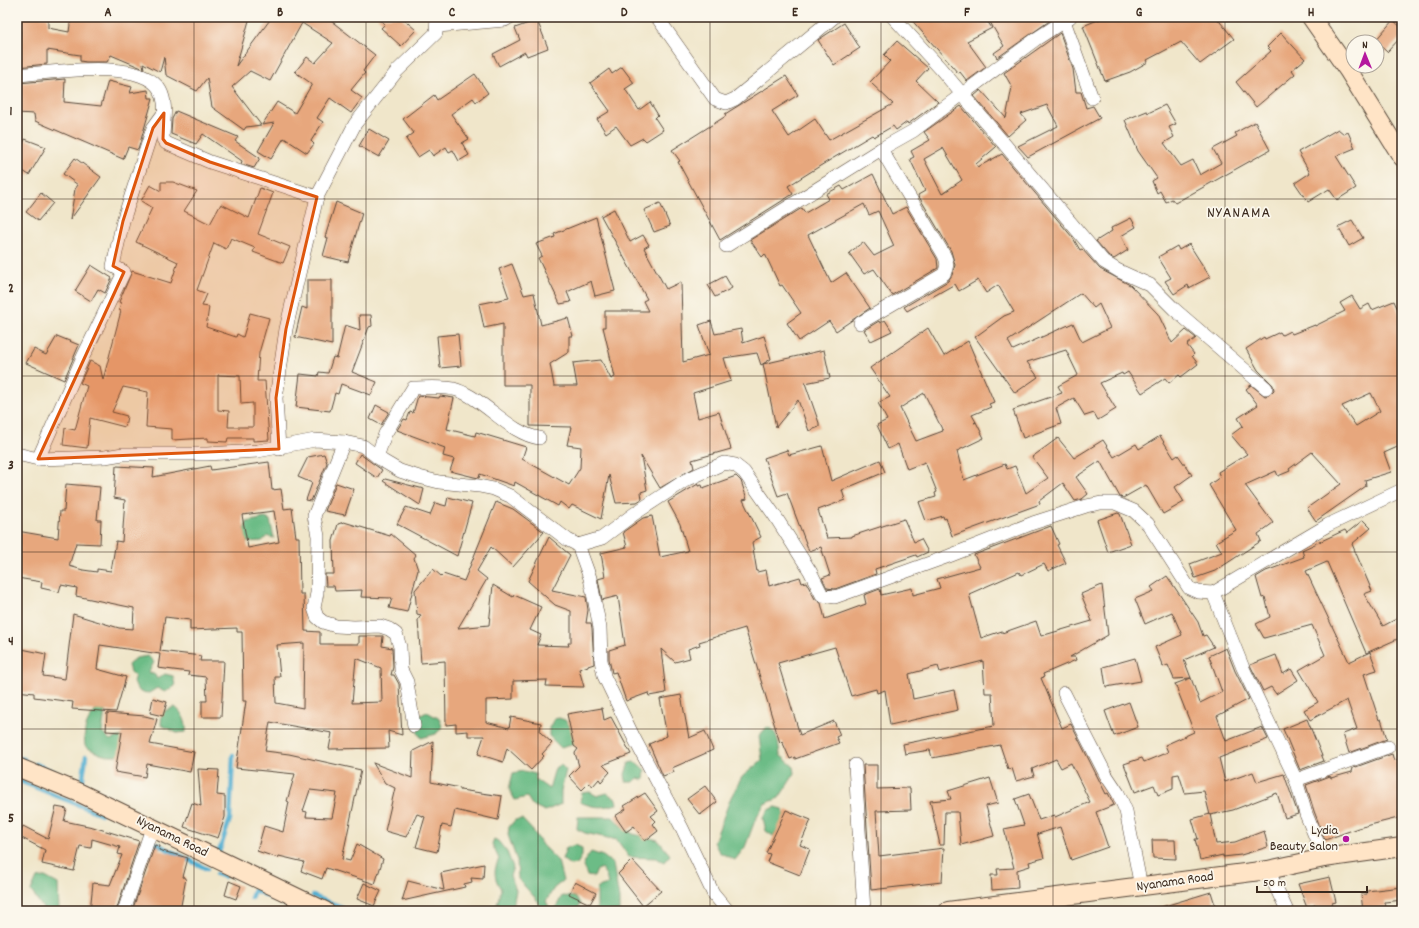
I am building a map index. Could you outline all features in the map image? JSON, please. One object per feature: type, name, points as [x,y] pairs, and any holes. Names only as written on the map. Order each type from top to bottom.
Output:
[{"type":"street","points":[[279,448],[276,398],[277,390],[286,329],[316,197],[355,124],[397,72],[436,33],[438,21],[505,20],[510,17]]},
{"type":"street","points":[[657,17],[715,99],[721,103],[726,103],[735,98],[834,17]]},
{"type":"street","points":[[893,17],[962,94],[1104,262],[1119,271],[1150,284],[1174,310],[1266,388]]},
{"type":"street","points":[[1311,17],[1348,70],[1402,157]]},
{"type":"street","points":[[726,246],[881,149],[913,131],[1036,39],[1067,19],[1092,98]]},
{"type":"street","points":[[17,75],[98,69],[126,72],[154,83],[160,90],[164,105],[163,138],[166,143],[210,162],[316,197]]},
{"type":"street","points":[[38,459],[82,357],[124,272],[113,266],[123,221],[153,128],[164,113]]},
{"type":"street","points":[[860,323],[944,274],[947,267],[947,261],[944,255],[881,149]]},
{"type":"street","points":[[377,457],[386,434],[413,388],[456,389],[481,402],[528,436],[539,438]]},
{"type":"street","points":[[17,454],[38,459],[105,457],[122,454],[214,453],[279,448],[315,440],[344,442],[363,446],[377,457],[400,471],[439,482],[494,489],[510,496],[568,540],[578,545],[602,538],[634,514],[686,480],[724,463],[735,465],[744,472],[775,516],[810,571],[822,596],[835,597],[949,556],[1033,523],[1086,506],[1101,503],[1116,504],[1134,512],[1148,524],[1189,588],[1198,592],[1213,593],[1328,525],[1402,490]]},
{"type":"street","points":[[344,442],[314,516],[318,536],[314,608],[317,617],[323,622],[336,626],[380,626],[389,629],[396,634],[400,647],[401,670],[407,682],[414,726]]},
{"type":"street","points":[[578,545],[590,578],[600,628],[601,660],[604,676],[634,738],[682,828],[713,893],[728,911]]},
{"type":"street","points":[[1213,593],[1243,668],[1296,780],[1306,814],[1324,858]]},
{"type":"street","points":[[1064,694],[1103,769],[1118,793],[1126,812],[1141,887]]},
{"type":"street","points":[[1296,780],[1388,747]]},
{"type":"street","points":[[855,765],[864,911]]},
{"type":"street","name":"Nyanama Road","points":[[17,767],[80,793],[325,911]]},
{"type":"street","points":[[124,911],[152,828]]},
{"type":"street","name":"Nyanama Road","points":[[950,911],[1268,870],[1324,858],[1402,847]]},
{"type":"street","points":[[1268,870],[1287,911]]},
{"type":"highlighted area","points":[[164,113],[163,139],[166,143],[210,162],[317,197],[286,329],[276,398],[279,449],[38,459],[124,272],[113,266],[123,221],[153,128]]},
{"type":"green space","points":[[265,518],[270,520],[274,538],[268,536],[262,541],[246,542],[244,531],[247,522]]},
{"type":"green space","points":[[148,656],[154,662],[149,672],[155,675],[157,679],[165,674],[173,676],[175,686],[165,692],[157,688],[149,693],[140,692],[133,682],[135,675],[130,672],[128,665],[136,658]]},
{"type":"green space","points":[[101,705],[105,710],[102,733],[110,740],[122,736],[122,755],[102,755],[85,746],[85,728],[89,719]]},
{"type":"green space","points":[[175,707],[184,718],[186,732],[177,733],[161,725],[162,712]]},
{"type":"green space","points":[[427,712],[440,719],[442,727],[436,734],[421,738],[416,729],[417,717]]},
{"type":"green space","points":[[559,718],[565,720],[576,734],[575,744],[561,748],[549,736],[549,728],[554,719]]},
{"type":"green space","points":[[767,727],[776,735],[780,755],[794,767],[795,773],[779,798],[764,804],[754,823],[745,847],[735,860],[719,852],[714,842],[731,797],[742,777],[762,760],[759,736]]},
{"type":"green space","points":[[634,762],[645,770],[644,780],[638,778],[634,782],[626,782],[625,774],[629,763]]},
{"type":"green space","points":[[561,765],[566,770],[561,791],[561,804],[545,811],[532,805],[527,797],[515,800],[509,789],[513,773],[524,771],[535,774],[536,780],[549,789],[555,768]]},
{"type":"green space","points":[[590,792],[597,796],[607,793],[616,799],[617,804],[598,807],[580,802],[582,793]]},
{"type":"green space","points":[[776,807],[783,809],[785,819],[773,836],[766,831],[763,818],[768,810]]},
{"type":"green space","points":[[578,817],[613,817],[620,825],[633,834],[658,840],[670,855],[664,862],[656,858],[629,857],[617,840],[585,833],[577,829]]},
{"type":"green space","points":[[522,819],[534,832],[542,845],[558,861],[563,881],[554,888],[546,901],[551,911],[542,911],[538,901],[518,879],[517,861],[508,835],[509,827],[515,820]]},
{"type":"green space","points":[[494,839],[498,841],[507,852],[513,867],[510,876],[516,890],[513,906],[506,908],[497,904],[501,889],[495,874],[499,859],[492,844]]},
{"type":"green space","points":[[575,845],[582,848],[582,856],[577,864],[570,865],[562,859],[566,848]]},
{"type":"green space","points":[[591,852],[603,856],[613,864],[619,898],[619,911],[594,911],[597,908],[597,889],[608,884],[606,875],[601,868],[597,870],[594,877],[587,876],[583,863]]},
{"type":"green space","points":[[45,877],[58,884],[59,911],[45,911],[31,891],[37,878]]},
{"type":"green space","points":[[562,896],[575,897],[580,903],[577,911],[554,911]]},
{"type":"building","points":[[21,17],[48,17],[48,28],[69,32],[71,17],[250,17],[236,66],[272,17],[326,17],[375,55],[363,71],[365,73],[351,90],[362,98],[351,113],[330,98],[317,118],[323,122],[311,141],[314,144],[307,153],[284,138],[271,159],[258,151],[274,123],[262,125],[277,102],[295,113],[312,84],[295,72],[307,57],[315,63],[333,43],[302,23],[270,81],[250,71],[232,87],[261,125],[246,127],[244,130],[212,107],[207,78],[197,91],[166,75],[164,57],[160,72],[143,63],[144,69],[111,55],[107,62],[86,62],[80,61],[80,55],[47,50],[47,64],[18,67]]},
{"type":"building","points":[[377,17],[401,17],[416,30],[401,46],[381,28],[385,24]]},
{"type":"building","points":[[909,17],[984,17],[992,28],[967,41],[986,67],[967,81],[960,72],[958,73]]},
{"type":"building","points":[[998,17],[1055,17],[997,58],[994,53],[1004,46],[990,22]]},
{"type":"building","points":[[1105,17],[1216,17],[1234,39],[1200,64],[1181,42],[1147,60],[1148,62],[1130,72],[1105,81],[1083,26]]},
{"type":"building","points":[[537,20],[548,48],[527,56],[525,52],[499,66],[493,54],[520,40],[515,28]]},
{"type":"building","points":[[1393,20],[1402,28],[1402,36],[1387,52],[1385,50],[1385,34],[1381,34]]},
{"type":"building","points":[[844,23],[860,48],[834,65],[818,40]]},
{"type":"building","points":[[1060,33],[1073,69],[1076,92],[1081,92],[1086,108],[1093,106],[1100,118],[1028,157],[1018,146],[1058,126],[1047,105],[1021,114],[1026,120],[1008,136],[974,96],[981,90],[1006,118],[1012,87],[1004,73]]},
{"type":"building","points":[[1281,33],[1305,59],[1292,70],[1295,74],[1256,107],[1236,82],[1271,51],[1267,47]]},
{"type":"building","points":[[897,41],[928,68],[916,81],[938,102],[908,124],[907,122],[896,130],[893,126],[874,137],[872,135],[788,186],[793,194],[720,240],[678,162],[680,161],[672,150],[726,116],[725,114],[786,76],[798,95],[772,111],[789,137],[815,119],[829,140],[893,104],[870,82],[890,61],[884,55]]},
{"type":"building","points":[[622,67],[634,83],[625,89],[639,110],[650,102],[658,115],[655,118],[663,130],[646,141],[643,138],[630,145],[616,126],[606,133],[597,119],[610,111],[590,83],[609,69],[612,74]]},
{"type":"building","points":[[475,74],[488,93],[476,102],[473,98],[451,114],[469,139],[462,143],[469,155],[459,161],[453,150],[449,152],[446,147],[433,156],[429,150],[418,157],[406,139],[414,133],[403,119],[434,95],[437,100]]},
{"type":"building","points":[[65,79],[64,102],[101,106],[108,81],[132,87],[130,93],[148,90],[149,98],[153,98],[138,150],[128,147],[123,159],[35,121],[34,114],[17,113],[18,83]]},
{"type":"building","points":[[1165,105],[1176,124],[1169,127],[1174,137],[1164,143],[1181,166],[1193,160],[1200,175],[1221,163],[1213,149],[1237,136],[1235,133],[1255,122],[1270,150],[1175,203],[1172,199],[1166,202],[1160,191],[1157,193],[1152,181],[1157,178],[1138,151],[1125,120],[1147,111],[1148,113]]},
{"type":"building","points":[[961,106],[996,147],[976,164],[978,167],[1002,154],[1073,238],[1080,250],[1082,249],[1100,269],[1130,285],[1158,314],[1172,343],[1186,330],[1196,338],[1187,345],[1194,354],[1192,356],[1198,364],[1181,377],[1179,375],[1169,383],[1165,378],[1142,393],[1128,372],[1123,375],[1122,373],[1100,383],[1116,409],[1098,420],[1094,413],[1085,416],[1074,398],[1056,408],[1061,424],[1023,438],[1013,410],[1062,393],[1058,386],[1078,375],[1066,350],[1027,362],[1038,377],[1015,393],[975,337],[1004,316],[1014,312],[998,285],[986,293],[978,280],[959,291],[955,284],[907,311],[904,307],[948,281],[952,275],[955,265],[951,251],[918,195],[925,191],[910,159],[914,157],[911,151],[930,140],[924,132]],"holes":[[[943,148],[962,180],[942,194],[924,159]],[[1081,293],[1094,308],[1099,304],[1110,328],[1082,342],[1073,323],[1013,350],[1008,341]]]},
{"type":"building","points":[[176,111],[238,137],[235,141],[260,158],[254,168],[241,164],[242,161],[203,134],[196,144],[171,134],[172,119]]},
{"type":"building","points":[[369,129],[389,141],[379,157],[359,146]]},
{"type":"building","points":[[1338,129],[1344,134],[1348,132],[1355,148],[1336,156],[1356,188],[1337,200],[1329,189],[1308,202],[1295,183],[1310,173],[1298,152]]},
{"type":"building","points":[[25,139],[46,147],[29,175],[17,167],[17,158]]},
{"type":"building","points":[[75,158],[101,177],[70,220],[75,189],[78,185],[63,174]]},
{"type":"building","points":[[873,174],[892,214],[906,207],[937,259],[938,268],[892,295],[874,269],[864,274],[849,253],[863,242],[874,256],[894,246],[878,211],[869,215],[864,204],[808,235],[831,283],[846,273],[870,308],[836,331],[829,321],[799,341],[787,323],[801,313],[782,285],[780,286],[765,254],[762,257],[750,240],[802,208],[805,213],[829,199],[826,194],[841,186],[844,190]]},
{"type":"building","points":[[161,182],[173,182],[197,191],[184,211],[210,224],[221,204],[249,218],[260,188],[273,193],[258,234],[290,247],[283,263],[253,252],[255,248],[231,238],[226,249],[214,243],[197,290],[207,294],[202,306],[209,307],[206,327],[236,337],[237,334],[243,337],[250,313],[269,318],[259,353],[257,381],[265,381],[269,440],[253,441],[253,438],[228,438],[227,442],[208,441],[208,438],[172,440],[172,429],[146,427],[148,392],[123,387],[112,412],[127,416],[125,427],[90,418],[87,448],[63,445],[65,428],[75,430],[87,386],[80,383],[90,361],[100,366],[103,380],[121,311],[119,310],[121,303],[119,302],[132,271],[171,283],[178,262],[136,242],[152,208],[141,201],[150,185],[161,191]],"holes":[[[218,375],[240,376],[241,404],[253,403],[253,427],[228,427],[229,411],[218,410]]]},
{"type":"building","points":[[41,193],[53,203],[38,221],[26,212]]},
{"type":"building","points":[[336,202],[362,213],[348,262],[323,256],[328,238],[325,237]]},
{"type":"building","points":[[660,203],[670,226],[654,232],[644,210]]},
{"type":"building","points":[[614,209],[630,242],[643,235],[649,245],[644,248],[666,289],[681,282],[683,362],[709,355],[699,325],[711,321],[715,334],[741,329],[743,343],[764,336],[771,359],[761,365],[757,353],[724,358],[731,381],[693,393],[698,418],[719,412],[731,449],[692,460],[694,468],[660,488],[641,456],[647,490],[641,492],[642,499],[637,502],[616,503],[609,475],[601,519],[572,505],[569,509],[560,502],[558,506],[515,482],[514,486],[480,474],[479,478],[450,471],[454,459],[443,456],[445,448],[397,430],[404,419],[407,420],[410,412],[413,413],[418,396],[439,398],[440,396],[454,398],[447,429],[475,436],[476,432],[526,447],[522,459],[569,485],[580,468],[581,447],[567,445],[571,427],[530,426],[530,385],[503,385],[503,324],[484,328],[479,304],[509,298],[499,269],[512,264],[524,295],[534,293],[541,325],[568,318],[573,336],[569,336],[569,352],[550,364],[554,386],[577,386],[573,363],[601,360],[611,379],[615,377],[603,327],[605,327],[605,311],[648,311],[643,301],[647,299],[601,216]]},
{"type":"building","points":[[596,217],[615,291],[595,296],[591,281],[567,292],[571,302],[560,304],[538,258],[542,256],[536,244],[555,237],[554,234]]},
{"type":"building","points":[[1131,218],[1136,227],[1121,236],[1128,250],[1114,259],[1109,256],[1096,241],[1112,231],[1111,228]]},
{"type":"building","points":[[1352,220],[1363,238],[1349,246],[1338,227]]},
{"type":"building","points":[[1189,244],[1210,277],[1189,288],[1188,285],[1174,294],[1165,281],[1171,278],[1158,257],[1177,246],[1179,250]]},
{"type":"building","points":[[91,265],[112,278],[105,293],[98,289],[91,301],[75,291]]},
{"type":"building","points":[[725,276],[732,288],[715,297],[708,285]]},
{"type":"building","points":[[307,280],[332,280],[332,345],[295,337],[302,307],[307,309]]},
{"type":"building","points":[[1352,296],[1360,309],[1369,304],[1372,310],[1394,301],[1402,319],[1402,445],[1384,453],[1391,472],[1365,480],[1366,486],[1316,521],[1307,508],[1341,484],[1312,452],[1289,469],[1290,471],[1278,476],[1276,471],[1245,485],[1273,523],[1258,534],[1261,541],[1215,571],[1195,578],[1190,564],[1222,552],[1216,542],[1236,530],[1209,485],[1220,477],[1218,472],[1247,454],[1231,435],[1243,426],[1238,418],[1258,405],[1246,389],[1251,385],[1265,396],[1269,395],[1274,390],[1273,385],[1258,370],[1246,349],[1264,337],[1265,339],[1280,332],[1282,335],[1290,331],[1292,334],[1315,326],[1345,311],[1340,303]],"holes":[[[1371,393],[1380,411],[1356,426],[1342,406]]]},
{"type":"building","points":[[359,315],[371,315],[372,326],[369,327],[352,372],[377,382],[371,395],[341,384],[338,394],[335,393],[330,411],[296,407],[300,374],[318,376],[319,372],[328,373],[333,357],[337,358],[345,325],[360,330]]},
{"type":"building","points":[[885,320],[892,331],[871,341],[864,330],[879,321],[880,323]]},
{"type":"building","points":[[928,328],[944,356],[968,341],[994,402],[989,404],[991,407],[972,415],[984,438],[957,451],[964,480],[1005,464],[1007,469],[1015,466],[1026,493],[1048,478],[1032,457],[1058,438],[1074,458],[1103,440],[1114,457],[1136,444],[1139,449],[1160,436],[1174,458],[1178,455],[1192,475],[1175,487],[1184,502],[1163,514],[1146,485],[1123,498],[1120,497],[1100,461],[1076,477],[1088,494],[1082,499],[1075,501],[1063,483],[1039,501],[1040,504],[952,536],[946,518],[944,519],[943,516],[926,521],[919,502],[936,497],[935,493],[937,492],[925,462],[907,469],[898,444],[888,449],[877,425],[887,420],[878,403],[890,397],[870,368]],"holes":[[[924,393],[943,431],[916,441],[900,408]]]},
{"type":"building","points":[[458,334],[461,366],[440,368],[437,336]]},
{"type":"building","points":[[57,336],[79,345],[64,380],[26,363],[34,349],[46,355]]},
{"type":"building","points":[[824,350],[830,378],[805,383],[819,423],[819,427],[809,431],[798,400],[776,427],[763,364]]},
{"type":"building","points":[[376,405],[389,412],[381,425],[370,419]]},
{"type":"building","points":[[822,446],[831,481],[880,460],[885,472],[842,490],[845,500],[818,510],[827,538],[852,537],[904,519],[914,542],[921,539],[928,552],[917,557],[916,555],[875,569],[876,574],[835,589],[827,588],[822,578],[830,575],[821,547],[809,551],[787,493],[778,496],[764,458],[787,450],[789,455]]},
{"type":"building","points":[[324,454],[327,463],[311,501],[306,500],[312,483],[298,477],[308,457]]},
{"type":"building","points":[[360,454],[382,470],[377,478],[355,463]]},
{"type":"building","points":[[269,462],[272,490],[281,489],[284,509],[292,508],[296,537],[299,537],[300,594],[304,594],[305,631],[320,632],[320,644],[359,644],[359,636],[383,636],[382,646],[392,648],[393,667],[391,675],[394,675],[399,684],[402,735],[388,731],[389,748],[329,749],[332,733],[270,722],[265,751],[289,754],[361,770],[342,859],[350,861],[357,844],[383,859],[375,884],[326,868],[322,879],[301,871],[304,862],[279,856],[278,858],[257,851],[264,826],[283,832],[289,802],[287,801],[295,774],[236,768],[246,701],[243,701],[242,632],[237,632],[237,628],[190,630],[190,620],[165,617],[160,651],[201,656],[200,661],[224,661],[221,717],[202,717],[202,701],[207,701],[206,677],[188,675],[189,672],[158,668],[160,654],[100,645],[97,669],[126,677],[116,712],[72,709],[73,702],[34,697],[34,693],[17,691],[17,648],[46,654],[43,676],[65,679],[73,614],[119,628],[133,629],[134,608],[76,596],[77,588],[61,585],[59,592],[41,588],[42,582],[17,578],[17,531],[58,538],[60,511],[64,511],[66,484],[100,487],[97,520],[101,520],[100,544],[76,543],[69,566],[97,572],[97,569],[111,571],[116,541],[122,542],[125,500],[114,498],[116,466],[154,468],[153,477],[210,466],[211,470]],"holes":[[[274,511],[279,542],[248,548],[242,515]],[[304,643],[303,708],[276,703],[275,677],[280,677],[277,645]],[[356,658],[381,668],[382,702],[352,703]],[[310,790],[337,793],[332,818],[306,817],[307,812],[303,811]]]},
{"type":"building","points":[[736,476],[741,481],[747,499],[743,500],[761,537],[752,542],[757,572],[766,570],[769,586],[800,577],[802,583],[806,582],[815,599],[821,603],[825,619],[866,604],[864,595],[880,589],[881,595],[912,588],[913,595],[940,588],[937,579],[980,567],[974,555],[1051,526],[1059,544],[1057,545],[1066,563],[1048,571],[1044,564],[1021,575],[1019,572],[969,594],[981,638],[1002,631],[1002,633],[1036,621],[1041,636],[1092,621],[1081,594],[1102,585],[1108,635],[1070,657],[1075,657],[1076,660],[1043,674],[1044,677],[1041,678],[1062,728],[1071,724],[1106,794],[1108,793],[1114,805],[1096,812],[1108,847],[1071,860],[1060,827],[1038,834],[1037,833],[1044,858],[1029,862],[1030,866],[1017,870],[1018,888],[992,890],[991,875],[998,875],[997,869],[1014,868],[1004,829],[1024,825],[1015,799],[1029,794],[1039,820],[1054,815],[1055,817],[1090,802],[1071,763],[1061,768],[1056,759],[1032,769],[1034,776],[1016,781],[1012,768],[1008,769],[1000,745],[932,758],[930,750],[905,754],[903,744],[994,726],[992,693],[985,693],[983,661],[940,672],[938,666],[909,674],[913,699],[954,690],[958,710],[890,725],[885,690],[877,693],[876,689],[851,696],[835,647],[778,663],[800,735],[834,721],[840,735],[836,737],[839,743],[795,759],[795,757],[790,759],[782,741],[780,743],[745,628],[699,642],[700,645],[688,649],[690,658],[675,662],[661,649],[666,693],[649,696],[648,693],[626,701],[616,672],[612,673],[609,659],[609,650],[625,645],[618,596],[602,600],[598,579],[605,577],[601,553],[627,547],[623,532],[643,518],[652,516],[660,557],[688,551],[680,524],[668,502],[698,484],[698,486],[702,485],[703,488]]},
{"type":"building","points":[[385,479],[424,489],[420,505],[383,481]]},
{"type":"building","points":[[336,483],[354,489],[345,515],[325,511]]},
{"type":"building","points":[[448,497],[472,503],[457,556],[397,524],[406,507],[430,515],[435,503],[446,506]]},
{"type":"building","points":[[496,502],[513,509],[544,532],[513,567],[491,547],[477,571],[487,579],[458,628],[489,625],[493,585],[513,597],[514,595],[541,607],[530,630],[541,635],[537,645],[569,646],[568,643],[571,643],[571,611],[555,605],[528,581],[549,537],[570,555],[552,590],[586,597],[588,610],[586,623],[591,623],[592,628],[594,664],[579,669],[584,687],[546,686],[547,680],[513,681],[513,699],[486,700],[486,722],[509,728],[511,717],[541,723],[540,732],[552,743],[542,754],[544,756],[531,770],[507,748],[503,762],[478,754],[484,736],[468,736],[468,731],[456,732],[456,724],[446,725],[445,661],[421,663],[418,620],[421,615],[417,614],[415,590],[433,569],[441,576],[443,574],[464,581]]},
{"type":"building","points":[[1118,513],[1120,514],[1131,544],[1108,552],[1097,520]]},
{"type":"building","points":[[1363,520],[1371,528],[1352,544],[1372,591],[1364,594],[1383,626],[1402,616],[1402,637],[1366,653],[1327,562],[1306,571],[1349,662],[1370,652],[1377,670],[1364,674],[1379,720],[1381,719],[1387,739],[1349,753],[1343,734],[1357,729],[1347,700],[1310,720],[1304,710],[1318,702],[1299,670],[1325,655],[1312,625],[1264,638],[1256,624],[1270,617],[1265,597],[1262,598],[1256,577],[1266,571],[1304,557],[1302,550],[1345,530],[1347,533]]},
{"type":"building","points":[[344,522],[390,536],[391,534],[416,555],[414,558],[418,570],[407,612],[389,608],[392,598],[361,597],[362,590],[335,591],[334,586],[326,586],[325,574],[334,574],[333,541],[338,524]]},
{"type":"building","points":[[1167,576],[1198,622],[1203,636],[1206,635],[1214,647],[1184,660],[1191,678],[1174,679],[1168,665],[1163,667],[1155,647],[1182,635],[1172,612],[1145,624],[1135,599],[1154,591],[1151,587]]},
{"type":"building","points":[[1226,648],[1235,671],[1249,699],[1217,716],[1226,741],[1262,727],[1268,739],[1219,758],[1225,782],[1253,772],[1257,782],[1284,774],[1298,814],[1285,818],[1277,793],[1233,810],[1210,815],[1204,791],[1185,793],[1179,774],[1173,775],[1173,789],[1158,795],[1154,785],[1135,792],[1124,764],[1142,758],[1144,762],[1168,752],[1165,745],[1194,732],[1175,684],[1191,678],[1200,703],[1222,692],[1209,656]]},
{"type":"building","points":[[1276,655],[1283,674],[1291,669],[1298,680],[1276,694],[1271,687],[1263,691],[1250,665]]},
{"type":"building","points":[[1135,658],[1141,681],[1106,687],[1103,667]]},
{"type":"building","points":[[681,695],[689,738],[705,731],[713,750],[672,768],[674,772],[663,776],[649,744],[667,736],[660,699]]},
{"type":"building","points":[[153,698],[167,702],[163,716],[150,713]]},
{"type":"building","points":[[1129,702],[1138,727],[1114,736],[1105,711]]},
{"type":"building","points":[[602,708],[604,720],[611,717],[631,754],[603,765],[610,772],[601,782],[599,779],[593,786],[589,783],[582,790],[569,776],[579,766],[575,753],[578,749],[574,746],[567,714]]},
{"type":"building","points":[[107,713],[145,716],[157,719],[150,744],[194,752],[190,772],[147,764],[145,777],[115,772],[122,732],[106,731]]},
{"type":"building","points":[[1307,719],[1324,761],[1300,770],[1283,729]]},
{"type":"building","points":[[433,741],[431,782],[460,788],[460,790],[502,796],[498,820],[455,810],[451,827],[442,825],[437,852],[416,847],[425,817],[417,814],[406,837],[385,831],[395,788],[385,783],[373,763],[412,778],[413,751]]},
{"type":"building","points":[[1392,754],[1394,761],[1399,759],[1402,768],[1402,817],[1358,828],[1325,840],[1306,785],[1330,776],[1331,778],[1352,772],[1353,768]]},
{"type":"building","points":[[863,765],[877,765],[877,789],[910,788],[911,810],[876,811],[879,856],[944,848],[942,882],[871,890]]},
{"type":"building","points":[[198,769],[219,770],[217,795],[225,796],[225,817],[218,838],[184,827],[192,803],[201,806]]},
{"type":"building","points":[[990,778],[998,803],[986,806],[994,836],[961,845],[958,812],[945,812],[944,845],[940,845],[930,801],[951,799],[948,791]]},
{"type":"building","points":[[705,786],[717,802],[700,815],[687,799]]},
{"type":"building","points":[[645,793],[658,811],[651,816],[656,821],[653,824],[658,831],[645,841],[634,826],[626,832],[615,816],[626,809],[624,806]]},
{"type":"building","points":[[56,807],[67,809],[64,821],[93,827],[139,841],[116,911],[90,911],[93,883],[110,885],[122,855],[118,854],[120,847],[92,839],[91,848],[80,846],[74,871],[42,864],[45,850],[18,836],[23,826],[48,839]]},
{"type":"building","points":[[786,810],[811,820],[800,845],[810,849],[800,875],[767,862],[770,854],[766,853]]},
{"type":"building","points":[[1210,814],[1216,844],[1235,842],[1264,831],[1268,847],[1241,855],[1223,857],[1223,855],[1200,860],[1195,839],[1198,839],[1192,819]]},
{"type":"building","points":[[1152,840],[1175,840],[1176,859],[1153,858]]},
{"type":"building","points":[[155,845],[160,846],[159,850],[188,858],[183,877],[186,878],[180,911],[132,911]]},
{"type":"building","points":[[632,860],[661,891],[643,906],[618,874]]},
{"type":"building","points":[[484,864],[483,879],[471,878],[472,882],[464,884],[465,887],[402,901],[408,881],[444,890],[441,873]]},
{"type":"building","points":[[1330,877],[1336,902],[1332,903],[1334,911],[1317,911],[1315,905],[1307,908],[1298,884]]},
{"type":"building","points":[[229,881],[241,886],[236,899],[225,895]]},
{"type":"building","points":[[575,882],[596,893],[590,904],[569,894]]},
{"type":"building","points":[[364,883],[381,891],[374,906],[357,899]]},
{"type":"building","points":[[1402,887],[1402,900],[1385,902],[1386,907],[1379,907],[1380,911],[1363,911],[1361,894],[1367,894],[1367,891]]},
{"type":"building","points":[[1211,892],[1217,911],[1159,911],[1158,908]]},
{"type":"waterway","points":[[216,851],[219,852],[230,819],[233,755]]},
{"type":"waterway","points":[[36,764],[82,785],[86,756]]},
{"type":"waterway","points":[[17,758],[24,759]]},
{"type":"waterway","points":[[17,780],[101,814]]},
{"type":"waterway","points":[[155,843],[207,869]]},
{"type":"waterway","points":[[216,874],[224,877]]},
{"type":"waterway","points":[[251,898],[254,890],[301,911]]},
{"type":"waterway","points":[[313,896],[342,907]]},
{"type":"place","name":"Lydia Beauty Salon","points":[[1346,839]]},
{"type":"district","name":"NYANAMA","points":[[1239,213]]}]
